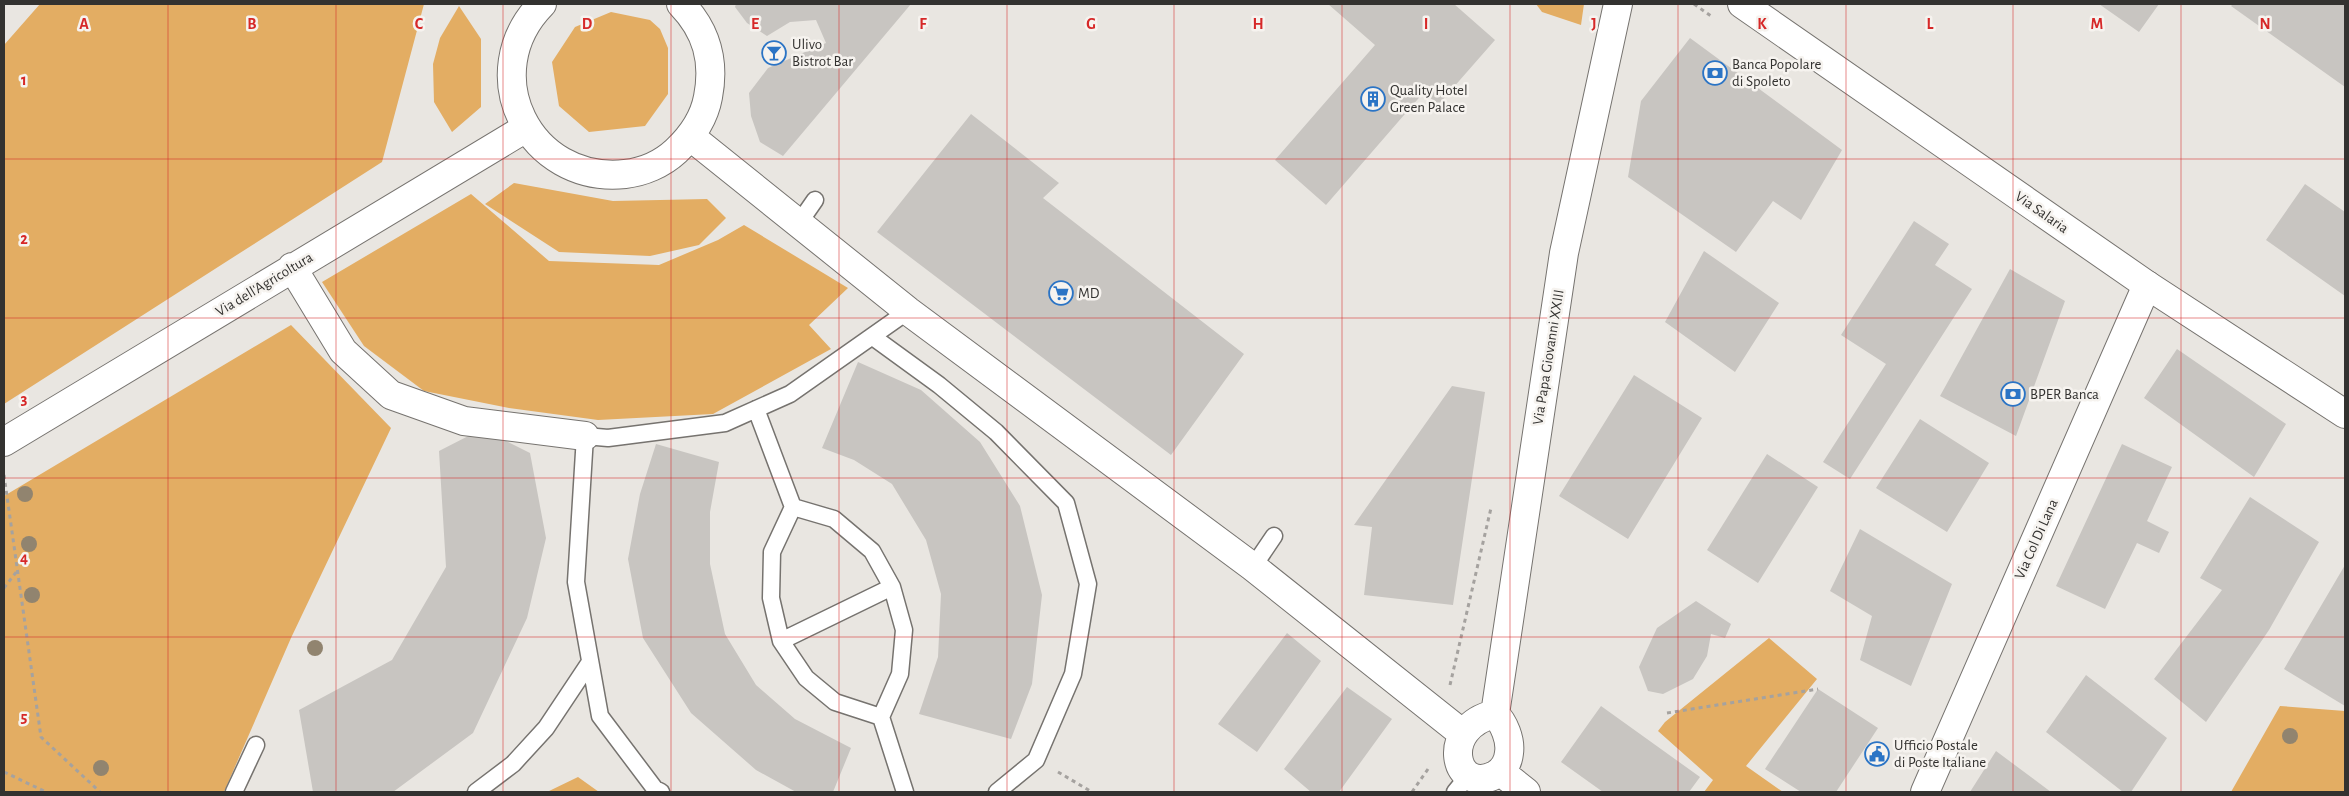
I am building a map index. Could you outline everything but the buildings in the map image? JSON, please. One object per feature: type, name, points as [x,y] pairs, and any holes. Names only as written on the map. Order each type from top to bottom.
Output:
[{"type":"street","points":[[528,8],[516,43],[511,72],[514,101],[526,128],[547,152],[574,169],[606,176],[638,172],[667,159],[690,137],[706,109],[712,78],[708,47],[694,18],[681,4]]},
{"type":"street","name":"Via Papa Giovanni XXIII","points":[[1495,714],[1564,252],[1618,4]]},
{"type":"street","name":"Via Salaria","points":[[1742,4],[2147,285],[2345,414]]},
{"type":"street","name":"Via dell'Agricoltura","points":[[4,442],[292,267],[526,128]]},
{"type":"street","points":[[690,137],[908,311],[1253,567],[1463,734]]},
{"type":"street","points":[[292,267],[343,351],[391,395],[464,421],[585,436]]},
{"type":"street","name":"Via Col Di Lana","points":[[1925,792],[2147,285]]},
{"type":"street","points":[[1495,714],[1504,727],[1509,742],[1508,758],[1501,772],[1487,779],[1476,779],[1462,784],[1462,769],[1458,750],[1459,742],[1471,724],[1483,717],[1495,714]]},
{"type":"street","points":[[1501,772],[1526,792]]},
{"type":"lane","points":[[799,223],[815,200]]},
{"type":"lane","points":[[661,792],[656,789],[600,716],[576,582],[585,436],[608,438],[725,422],[790,394],[908,311]]},
{"type":"lane","points":[[873,337],[939,385],[996,432],[1066,504],[1088,584],[1073,674],[1036,760],[997,792]]},
{"type":"lane","points":[[756,409],[793,507],[772,552],[771,598],[780,641],[806,678],[835,702],[881,717]]},
{"type":"lane","points":[[793,507],[834,519],[872,551],[892,587],[904,630],[900,674],[881,717],[905,792]]},
{"type":"lane","points":[[1253,567],[1274,536]]},
{"type":"lane","points":[[780,641],[892,587]]},
{"type":"lane","points":[[476,792],[513,764],[546,728],[590,662]]},
{"type":"lane","points":[[234,792],[256,745]]},
{"type":"path","points":[[4,475],[41,737],[100,792]]},
{"type":"path","points":[[4,588],[18,571]]},
{"type":"path","points":[[1667,713],[1818,689]]},
{"type":"path","points":[[1036,760],[1092,792]]},
{"type":"path","points":[[1412,792],[1434,761]]},
{"type":"path","points":[[4,772],[46,792]]},
{"type":"shaded area","points":[[40,4],[424,4],[382,162],[4,404],[4,45]]},
{"type":"shaded area","points":[[1536,4],[1584,4],[1581,25],[1542,12]]},
{"type":"shaded area","points":[[459,6],[481,39],[481,107],[452,132],[434,102],[433,64],[440,38]]},
{"type":"shaded area","points":[[611,12],[650,20],[660,29],[668,48],[668,94],[645,126],[589,132],[559,106],[552,62],[575,27]]},
{"type":"shaded area","points":[[514,183],[613,201],[707,199],[726,218],[699,245],[650,256],[559,252],[485,204]]},
{"type":"shaded area","points":[[471,194],[549,261],[659,265],[718,240],[744,225],[848,288],[809,325],[831,349],[713,414],[598,420],[509,408],[424,391],[364,346],[322,282]]},
{"type":"shaded area","points":[[291,325],[391,428],[291,638],[224,792],[4,792],[4,496]]},
{"type":"shaded area","points":[[1769,638],[1817,679],[1746,766],[1783,792],[1704,792],[1713,780],[1658,731],[1665,722]]},
{"type":"shaded area","points":[[2280,706],[2345,711],[2345,792],[2231,792]]},
{"type":"shaded area","points":[[578,777],[599,792],[547,792]]},
{"type":"place","name":"Ulivo Bistrot Bar","points":[[774,53]]},
{"type":"place","name":"Banca Popolare di Spoleto","points":[[1715,73]]},
{"type":"place","name":"Quality Hotel Green Palace","points":[[1373,99]]},
{"type":"place","name":"MD","points":[[1061,293]]},
{"type":"place","name":"BPER Banca","points":[[2013,394]]},
{"type":"place","name":"Ufficio Postale di Poste Italiane","points":[[1877,754]]}]
